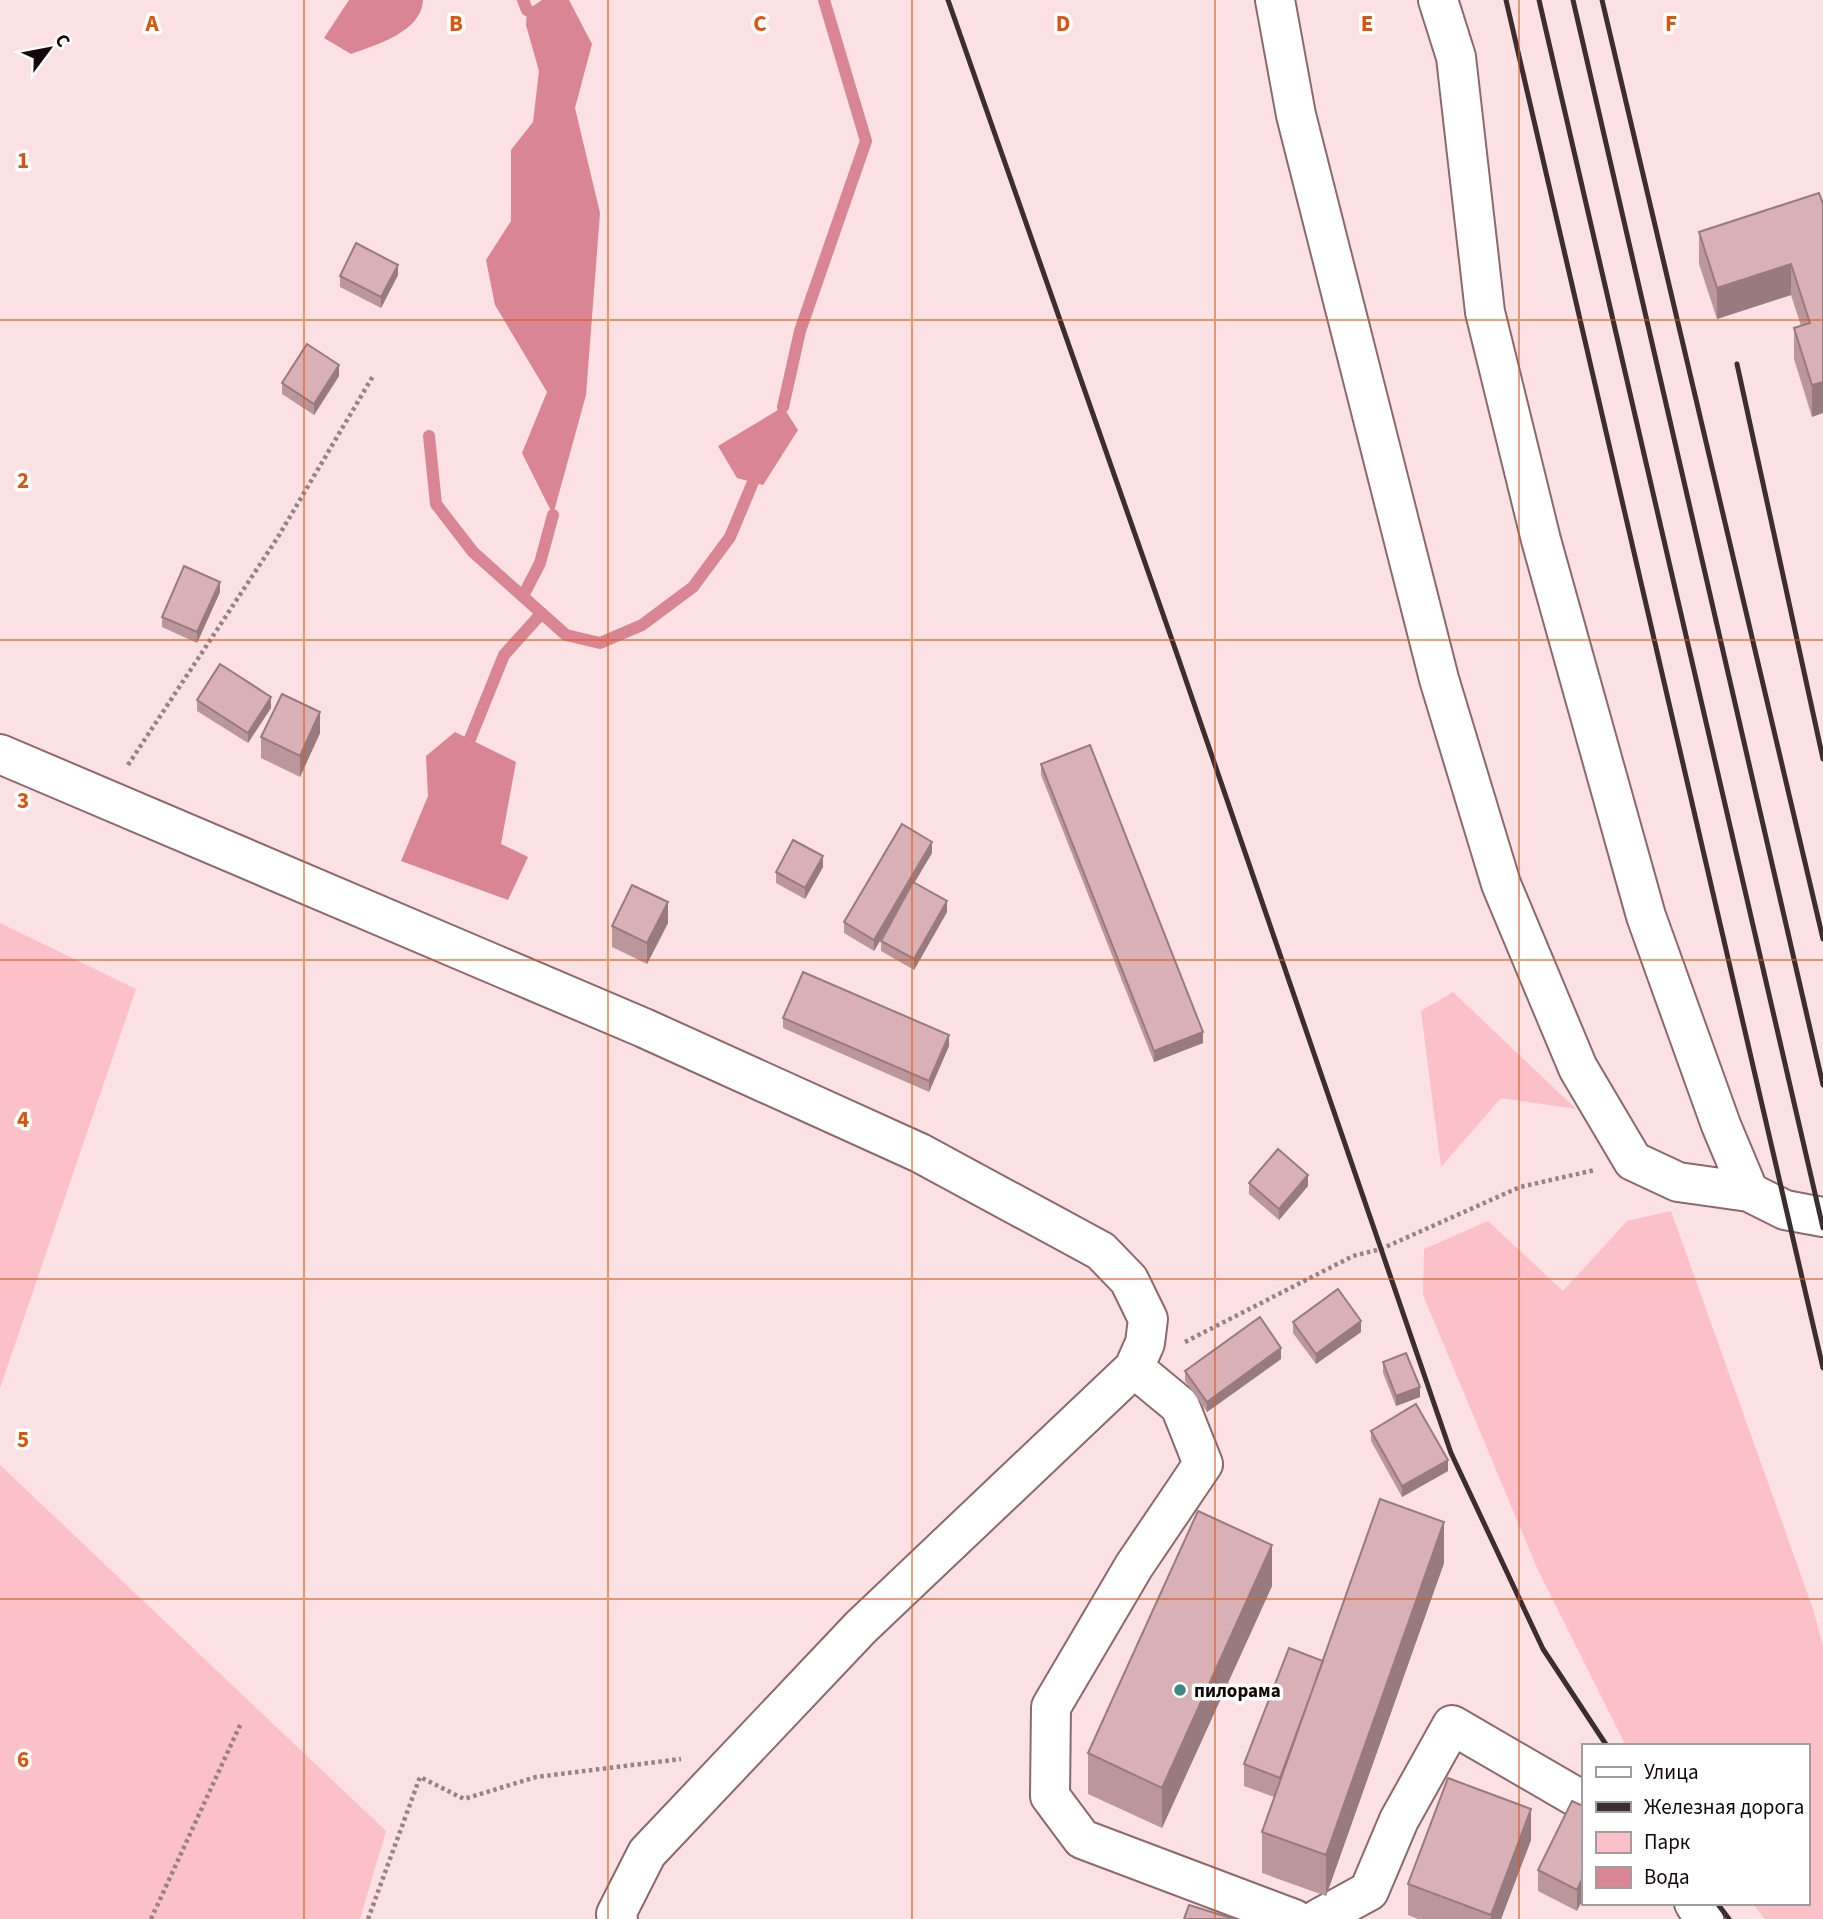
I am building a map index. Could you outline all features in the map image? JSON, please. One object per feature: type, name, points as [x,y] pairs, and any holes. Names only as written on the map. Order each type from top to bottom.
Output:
[{"type":"street","points":[[1276,0],[1296,115],[1439,679],[1502,884],[1578,1068],[1633,1161],[1678,1182],[1749,1192],[1785,1210],[1823,1217]]},
{"type":"street","points":[[1438,0],[1457,57],[1485,312],[1541,540],[1646,916],[1721,1125],[1749,1192]]},
{"type":"street","points":[[0,754],[644,1028],[908,1147],[1101,1251],[1129,1280],[1147,1319],[1145,1343],[1134,1368],[862,1627],[647,1853],[616,1914],[618,1919]]},
{"type":"street","points":[[1134,1368],[1180,1406],[1203,1464],[1134,1566],[1052,1707],[1050,1796],[1082,1839],[1294,1919]]},
{"type":"street","points":[[1318,1919],[1369,1891],[1399,1820],[1452,1725],[1582,1800]]},
{"type":"path","points":[[106,798],[278,537],[373,376]]},
{"type":"path","points":[[1134,1368],[1353,1256],[1381,1249],[1520,1187],[1633,1161]]},
{"type":"path","points":[[151,1919],[241,1723]]},
{"type":"path","points":[[368,1919],[420,1777],[464,1800],[536,1777],[744,1751]]},
{"type":"green space","points":[[0,923],[136,989],[0,1388]]},
{"type":"green space","points":[[1453,992],[1576,1109],[1501,1098],[1441,1167],[1421,1011]]},
{"type":"green space","points":[[1671,1211],[1813,1609],[1823,1646],[1823,1919],[1765,1919],[1754,1905],[1809,1905],[1809,1744],[1625,1744],[1537,1568],[1423,1295],[1424,1249],[1488,1221],[1563,1291],[1627,1221]]},
{"type":"green space","points":[[0,1465],[386,1831],[360,1919],[0,1919]]},
{"type":"water","points":[[349,0],[423,0],[421,11],[406,29],[396,36],[351,54],[324,38]]},
{"type":"water","points":[[542,0],[569,0],[592,44],[575,108],[600,213],[586,395],[553,515],[522,453],[547,392],[495,305],[486,260],[511,221],[511,150],[533,122],[539,71],[526,25],[527,10]]},
{"type":"water","points":[[783,407],[798,430],[763,485],[737,478],[718,446]]},
{"type":"water","points":[[455,732],[516,762],[501,844],[528,857],[508,900],[401,861],[428,796],[426,756]]},
{"type":"building","points":[[1819,193],[1823,204],[1823,382],[1812,385],[1794,328],[1810,323],[1791,264],[1717,288],[1699,232]]},
{"type":"building","points":[[356,243],[398,265],[381,297],[340,276]]},
{"type":"building","points":[[307,344],[339,365],[314,404],[282,383]]},
{"type":"building","points":[[184,566],[220,582],[197,632],[162,617]]},
{"type":"building","points":[[220,664],[271,697],[248,733],[197,700]]},
{"type":"building","points":[[282,694],[320,712],[300,756],[261,737]]},
{"type":"building","points":[[1090,745],[1203,1032],[1154,1051],[1041,764]]},
{"type":"building","points":[[902,824],[932,842],[874,940],[844,922]]},
{"type":"building","points":[[793,840],[823,856],[805,888],[776,872]]},
{"type":"building","points":[[913,882],[947,901],[914,959],[881,941]]},
{"type":"building","points":[[632,885],[668,902],[647,943],[612,926]]},
{"type":"building","points":[[803,972],[949,1035],[929,1081],[783,1018]]},
{"type":"building","points":[[1278,1149],[1308,1175],[1279,1209],[1249,1183]]},
{"type":"building","points":[[1338,1289],[1361,1321],[1316,1354],[1293,1322]]},
{"type":"building","points":[[1260,1317],[1281,1348],[1207,1402],[1185,1371]]},
{"type":"building","points":[[1406,1353],[1420,1387],[1396,1396],[1383,1362]]},
{"type":"building","points":[[1416,1404],[1448,1460],[1402,1486],[1371,1431]]},
{"type":"building","points":[[1380,1499],[1444,1522],[1326,1855],[1262,1832]]},
{"type":"building","name":"пилорама","points":[[1198,1511],[1272,1545],[1162,1788],[1088,1753]]},
{"type":"building","points":[[1289,1648],[1323,1661],[1280,1778],[1244,1764]]},
{"type":"building","points":[[1448,1778],[1531,1809],[1491,1915],[1408,1884]]},
{"type":"building","points":[[1572,1801],[1582,1806],[1582,1879],[1577,1890],[1538,1870]]},
{"type":"building","points":[[1189,1905],[1234,1919],[1184,1919]]},
{"type":"waterway","points":[[523,0],[527,10]]},
{"type":"waterway","points":[[783,407],[800,331],[866,141],[824,0]]},
{"type":"waterway","points":[[429,436],[436,504],[473,552],[566,635],[600,643],[642,625],[693,587],[730,537],[753,482]]},
{"type":"waterway","points":[[523,596],[540,563],[553,515]]},
{"type":"waterway","points":[[470,739],[504,655],[540,615]]},
{"type":"railway","points":[[948,0],[1178,657],[1451,1453],[1543,1649],[1606,1744]]},
{"type":"railway","points":[[1506,0],[1823,1368]]},
{"type":"railway","points":[[1539,0],[1823,1228]]},
{"type":"railway","points":[[1573,0],[1823,1085]]},
{"type":"railway","points":[[1602,0],[1823,939]]},
{"type":"railway","points":[[1737,364],[1823,759]]},
{"type":"railway","points":[[1718,1905],[1729,1919]]},
{"type":"place","name":"пилорама","points":[[1180,1690]]}]
